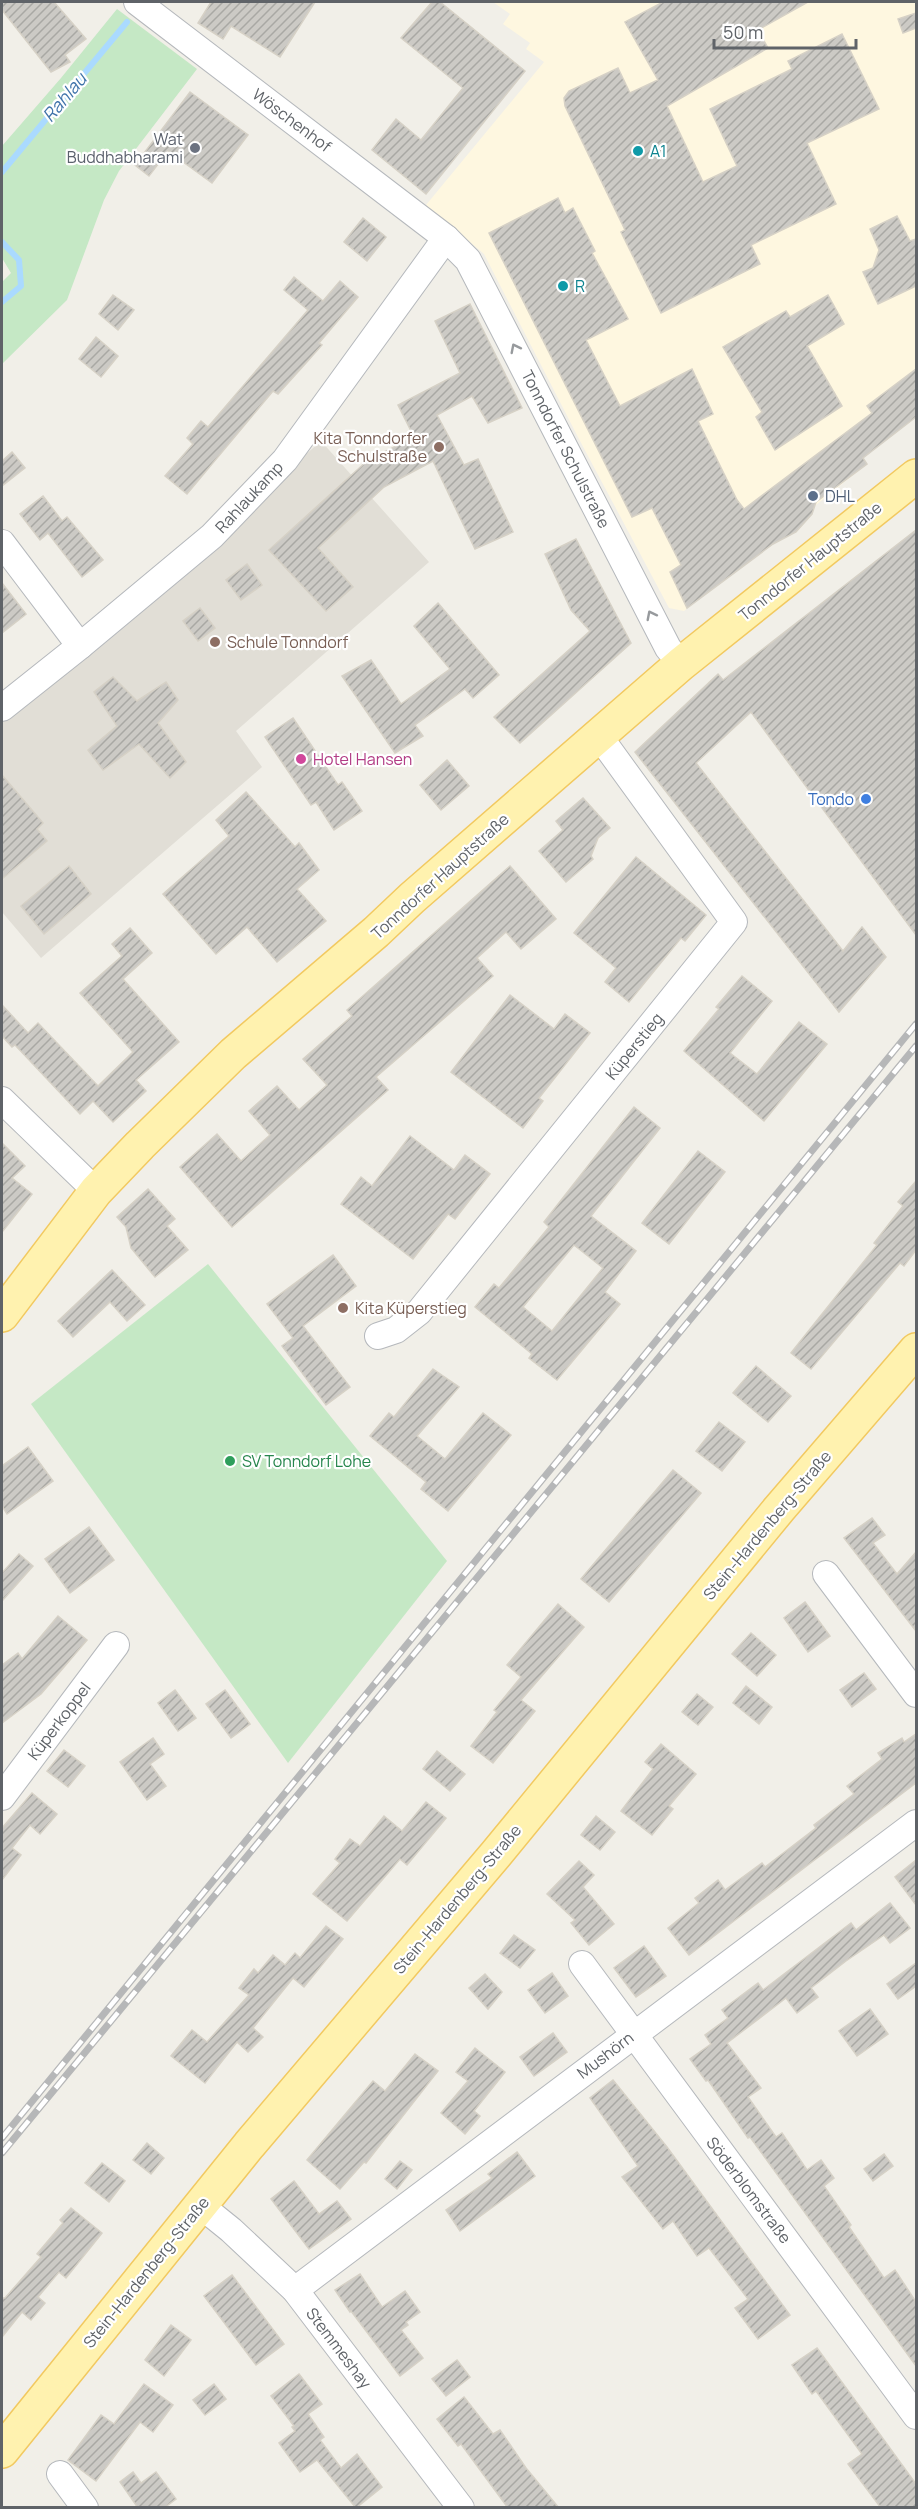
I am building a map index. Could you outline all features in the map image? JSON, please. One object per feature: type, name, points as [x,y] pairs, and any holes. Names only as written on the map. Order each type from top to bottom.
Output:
[{"type":"main road","name":"Tonndorfer Hauptstraße","points":[[2,1315],[96,1191],[183,1101],[233,1054],[376,932],[681,664],[916,476]]},
{"type":"main road","name":"Stein-Hardenberg-Straße","points":[[2,2451],[200,2205],[496,1854],[779,1509],[916,1350]]},
{"type":"street","name":"Wöschenhof","points":[[137,2],[446,238]]},
{"type":"street","name":"Rahlaukamp","points":[[2,708],[212,537],[285,460],[446,238]]},
{"type":"street","name":"Tonndorfer Schulstraße","points":[[446,238],[468,260],[484,287],[668,648],[681,664]]},
{"type":"street","points":[[2,543],[80,646]]},
{"type":"street","name":"Küperstieg","points":[[378,1336],[396,1330],[419,1312],[734,922],[599,736]]},
{"type":"street","points":[[2,1100],[96,1191]]},
{"type":"street","points":[[826,1574],[916,1694]]},
{"type":"street","name":"Küperkoppel","points":[[2,1797],[116,1645]]},
{"type":"street","name":"Mushörn","points":[[295,2290],[916,1822]]},
{"type":"street","name":"Söderblomstraße","points":[[582,1964],[916,2416]]},
{"type":"street","name":"Stemmeshay","points":[[200,2205],[231,2230],[295,2290],[460,2508]]},
{"type":"street","points":[[60,2474],[85,2508]]},
{"type":"shaded area","points":[[493,2],[916,2],[916,417],[863,457],[867,464],[684,611],[669,608],[484,254],[426,205],[544,62],[526,49],[530,43],[503,24],[510,14]]},
{"type":"shaded area","name":"Schule Tonndorf","points":[[321,441],[429,562],[236,731],[262,767],[41,958],[2,912],[2,722]]},
{"type":"green space","points":[[117,9],[197,69],[119,171],[104,200],[67,300],[2,364],[2,282],[11,273],[2,258],[2,146]]},
{"type":"green space","name":"SV Tonndorf Lohe","points":[[208,1264],[447,1561],[288,1763],[31,1404]]},
{"type":"building","points":[[2,2],[54,2],[86,39],[65,55],[70,62],[51,72],[2,10]]},
{"type":"building","points":[[211,2],[315,2],[280,57],[231,26],[223,39],[198,23]]},
{"type":"building","points":[[432,2],[440,2],[525,71],[426,194],[372,150],[396,119],[421,140],[463,88],[401,38]]},
{"type":"building","points":[[663,2],[808,2],[758,30],[768,48],[667,106],[703,182],[737,166],[710,109],[792,69],[788,61],[842,34],[879,109],[807,143],[836,204],[751,245],[760,264],[661,313],[621,232],[625,230],[565,106],[564,98],[569,91],[618,68],[630,93],[658,80],[625,22]]},
{"type":"building","points":[[916,13],[916,28],[903,33],[898,19]]},
{"type":"building","points":[[190,92],[248,135],[212,183],[168,151],[149,176],[135,165]]},
{"type":"building","points":[[558,198],[565,213],[573,208],[595,251],[592,253],[628,319],[586,340],[620,406],[692,369],[713,414],[698,421],[737,500],[744,509],[872,413],[867,406],[916,369],[916,417],[863,458],[867,464],[816,502],[812,514],[796,532],[773,544],[687,608],[670,572],[681,565],[652,508],[632,517],[489,233]]},
{"type":"building","points":[[897,216],[910,241],[916,239],[916,286],[878,304],[863,272],[873,268],[879,250],[870,229]]},
{"type":"building","points":[[363,218],[386,237],[367,261],[344,242]]},
{"type":"building","points":[[294,277],[323,301],[340,281],[358,297],[319,343],[322,345],[278,394],[273,391],[187,494],[165,476],[193,444],[187,438],[201,421],[208,427],[308,310],[284,290]]},
{"type":"building","points":[[113,295],[134,310],[118,330],[99,314]]},
{"type":"building","points":[[828,295],[844,324],[807,346],[842,406],[775,450],[756,417],[762,412],[723,347],[786,311],[790,317]]},
{"type":"building","points":[[470,304],[522,408],[488,423],[472,396],[437,415],[464,465],[478,459],[513,532],[475,549],[433,461],[384,487],[318,548],[353,587],[326,611],[269,550],[368,460],[414,437],[398,405],[460,373],[435,321]]},
{"type":"building","points":[[96,337],[118,356],[101,377],[79,359]]},
{"type":"building","points":[[12,452],[25,468],[2,486],[2,461]]},
{"type":"building","points":[[43,496],[62,521],[67,517],[103,560],[82,577],[48,533],[40,540],[20,514]]},
{"type":"building","name":"Tondo","points":[[916,530],[916,935],[751,712],[696,763],[843,951],[862,927],[886,957],[839,1012],[635,752],[718,674],[723,680]]},
{"type":"building","points":[[576,539],[631,643],[520,743],[494,717],[590,631],[571,610],[545,554]]},
{"type":"building","points":[[247,564],[262,585],[241,600],[226,580]]},
{"type":"building","points":[[2,583],[26,614],[2,633]]},
{"type":"building","points":[[438,603],[499,675],[473,698],[465,689],[415,725],[423,736],[395,753],[342,676],[371,660],[401,704],[450,669],[414,626]]},
{"type":"building","points":[[200,608],[215,628],[198,641],[183,621]]},
{"type":"building","points":[[113,677],[137,701],[166,682],[178,700],[158,723],[186,762],[170,778],[139,744],[103,770],[88,750],[117,726],[94,692]]},
{"type":"building","name":"Hotel Hansen","points":[[293,718],[338,785],[342,782],[362,811],[334,830],[316,802],[311,805],[265,737]]},
{"type":"building","points":[[447,760],[469,786],[441,810],[420,785]]},
{"type":"building","points":[[2,775],[43,823],[37,829],[47,841],[2,879]]},
{"type":"building","points":[[246,792],[295,847],[299,843],[319,870],[297,889],[326,921],[277,962],[247,927],[216,954],[163,894],[229,836],[216,820]]},
{"type":"building","points":[[583,798],[610,828],[598,838],[591,856],[593,859],[566,882],[539,851],[563,830],[556,821]]},
{"type":"building","points":[[636,857],[706,915],[685,941],[681,938],[629,1002],[605,982],[616,968],[574,933]]},
{"type":"building","points":[[69,866],[91,894],[44,934],[21,906]]},
{"type":"building","points":[[510,866],[556,919],[521,949],[506,932],[477,958],[493,976],[376,1077],[388,1090],[232,1227],[180,1167],[217,1134],[241,1161],[270,1135],[249,1111],[277,1086],[299,1110],[327,1085],[303,1059],[352,1016],[347,1010]]},
{"type":"building","points":[[130,928],[152,953],[123,979],[179,1042],[136,1080],[146,1091],[113,1122],[93,1101],[80,1114],[15,1045],[12,1047],[2,1036],[2,1005],[28,1033],[38,1023],[98,1086],[133,1052],[80,993],[122,956],[112,944]]},
{"type":"building","points":[[742,976],[772,1001],[730,1053],[757,1074],[799,1022],[827,1044],[764,1121],[684,1051],[719,1009],[716,1007]]},
{"type":"building","points":[[510,995],[554,1029],[565,1014],[590,1033],[539,1098],[543,1101],[523,1128],[451,1072]]},
{"type":"building","points":[[634,1107],[660,1128],[591,1216],[636,1251],[605,1292],[620,1304],[557,1380],[529,1358],[532,1354],[475,1307],[494,1284],[499,1288],[549,1227],[544,1222]],"holes":[[[574,1245],[603,1268],[552,1331],[523,1307]]]},
{"type":"building","points":[[410,1136],[454,1170],[465,1155],[490,1174],[455,1219],[448,1214],[413,1259],[341,1204],[361,1177],[372,1186]]},
{"type":"building","points":[[2,1143],[25,1166],[12,1178],[32,1194],[2,1232]]},
{"type":"building","points":[[698,1151],[725,1172],[669,1244],[642,1223]]},
{"type":"building","points":[[916,1181],[916,1250],[904,1266],[900,1263],[811,1369],[791,1353],[877,1245],[874,1243],[903,1206],[898,1202]]},
{"type":"building","points":[[148,1189],[175,1219],[167,1226],[188,1250],[155,1277],[131,1248],[126,1227],[117,1217]]},
{"type":"building","points":[[333,1255],[356,1286],[303,1326],[350,1387],[326,1405],[282,1346],[293,1338],[267,1304]]},
{"type":"building","points":[[112,1270],[145,1305],[127,1321],[110,1302],[73,1337],[58,1321]]},
{"type":"building","points":[[756,1366],[791,1396],[768,1422],[733,1393]]},
{"type":"building","points":[[433,1369],[459,1387],[417,1436],[445,1459],[483,1413],[511,1435],[448,1511],[421,1489],[426,1482],[370,1436],[389,1413],[394,1417]]},
{"type":"building","points":[[719,1422],[745,1442],[722,1471],[696,1451]]},
{"type":"building","points":[[28,1447],[53,1481],[7,1514],[2,1506],[2,1466]]},
{"type":"building","points":[[673,1470],[701,1493],[609,1602],[581,1579]]},
{"type":"building","points":[[872,1518],[885,1535],[873,1543],[897,1574],[916,1552],[916,1631],[844,1538]]},
{"type":"building","points":[[89,1527],[114,1560],[70,1593],[45,1559]]},
{"type":"building","points":[[19,1554],[33,1566],[2,1601],[2,1573]]},
{"type":"building","points":[[805,1602],[830,1636],[808,1652],[784,1618]]},
{"type":"building","points":[[558,1604],[584,1627],[521,1700],[535,1711],[493,1763],[471,1746],[497,1712],[494,1710],[521,1677],[507,1665]]},
{"type":"building","points":[[58,1616],[87,1640],[41,1694],[2,1723],[2,1665],[18,1653],[22,1659]]},
{"type":"building","points":[[751,1633],[776,1655],[757,1676],[732,1654]]},
{"type":"building","points":[[864,1673],[876,1689],[852,1707],[840,1690]]},
{"type":"building","points":[[746,1686],[772,1707],[759,1724],[733,1703]]},
{"type":"building","points":[[175,1690],[196,1718],[178,1731],[158,1703]]},
{"type":"building","points":[[225,1690],[250,1724],[231,1738],[206,1704]]},
{"type":"building","points":[[697,1694],[713,1707],[698,1725],[682,1712]]},
{"type":"building","points":[[916,1734],[916,1783],[689,1955],[668,1928],[699,1903],[695,1898],[718,1880],[725,1890],[762,1863],[765,1867],[816,1828],[814,1825],[854,1794],[847,1786],[882,1759],[878,1753],[902,1738],[904,1742]]},
{"type":"building","points":[[153,1738],[164,1754],[150,1764],[166,1786],[147,1800],[120,1762]]},
{"type":"building","points":[[661,1744],[696,1774],[669,1806],[673,1809],[652,1835],[621,1811],[653,1769],[645,1762]]},
{"type":"building","points":[[64,1750],[85,1766],[68,1787],[47,1771]]},
{"type":"building","points":[[437,1751],[465,1774],[450,1791],[423,1769]]},
{"type":"building","points":[[32,1793],[57,1814],[40,1834],[30,1825],[12,1848],[21,1855],[2,1880],[2,1828]]},
{"type":"building","points":[[426,1802],[446,1818],[407,1865],[400,1859],[347,1921],[313,1894],[340,1863],[335,1859],[350,1839],[360,1846],[384,1816],[402,1831]]},
{"type":"building","points":[[596,1816],[615,1832],[600,1850],[581,1835]]},
{"type":"building","points":[[916,1860],[916,1905],[895,1877]]},
{"type":"building","points":[[579,1861],[594,1875],[583,1887],[614,1924],[589,1945],[571,1923],[575,1920],[547,1894]]},
{"type":"building","points":[[890,1903],[910,1928],[890,1943],[884,1935],[846,1961],[811,1988],[818,1997],[797,2013],[786,1998],[727,2043],[761,2088],[748,2097],[776,2137],[782,2133],[807,2170],[821,2160],[834,2178],[824,2186],[851,2225],[849,2227],[884,2278],[895,2270],[916,2302],[916,2366],[750,2137],[748,2138],[708,2080],[706,2081],[690,2059],[711,2044],[705,2035],[728,2018],[722,2010],[758,1983],[763,1990],[851,1923],[856,1930]]},
{"type":"building","points":[[326,1926],[343,1939],[304,1987],[293,1978],[253,2028],[263,2037],[248,2052],[237,2042],[205,2083],[171,2056],[192,2030],[207,2042],[249,1995],[239,1988],[254,1969],[258,1973],[273,1955],[285,1965],[295,1953],[300,1958]]},
{"type":"building","points":[[514,1935],[535,1950],[520,1968],[500,1953]]},
{"type":"building","points":[[644,1946],[666,1976],[636,1997],[614,1968]]},
{"type":"building","points":[[916,1963],[916,1986],[898,1999],[887,1984]]},
{"type":"building","points":[[552,1973],[568,1996],[545,2013],[528,1990]]},
{"type":"building","points":[[485,1974],[502,1992],[488,2009],[469,1988]]},
{"type":"building","points":[[870,2009],[888,2034],[857,2056],[839,2031]]},
{"type":"building","points":[[553,2033],[567,2052],[534,2076],[520,2057]]},
{"type":"building","points":[[475,2048],[505,2072],[474,2111],[480,2116],[465,2134],[441,2113],[468,2081],[456,2072]]},
{"type":"building","points":[[415,2054],[438,2071],[366,2163],[364,2162],[340,2189],[307,2160],[373,2081],[385,2091]]},
{"type":"building","points":[[613,2080],[667,2147],[790,2315],[758,2339],[735,2308],[748,2299],[709,2248],[697,2256],[673,2221],[663,2229],[622,2177],[638,2166],[590,2098]]},
{"type":"building","points":[[147,2143],[164,2158],[151,2174],[133,2160]]},
{"type":"building","points":[[517,2152],[535,2176],[460,2231],[446,2210],[492,2178],[488,2174]]},
{"type":"building","points":[[884,2154],[893,2166],[873,2181],[864,2169]]},
{"type":"building","points":[[400,2161],[412,2170],[397,2189],[385,2179]]},
{"type":"building","points":[[102,2163],[125,2181],[109,2202],[85,2183]]},
{"type":"building","points":[[294,2181],[319,2214],[337,2201],[351,2219],[309,2249],[271,2199]]},
{"type":"building","points":[[71,2208],[102,2233],[66,2278],[59,2272],[38,2297],[45,2303],[31,2320],[22,2312],[2,2337],[2,2298],[5,2298],[41,2257],[37,2254],[63,2223],[60,2220]]},
{"type":"building","points":[[360,2274],[382,2307],[405,2291],[420,2312],[406,2322],[408,2325],[401,2330],[423,2358],[400,2376],[335,2290]]},
{"type":"building","points":[[232,2275],[284,2344],[256,2365],[204,2296]]},
{"type":"building","points":[[171,2325],[191,2340],[164,2376],[145,2360]]},
{"type":"building","points":[[817,2348],[916,2484],[916,2508],[881,2508],[848,2464],[862,2454],[816,2391],[812,2394],[792,2365]]},
{"type":"building","points":[[457,2360],[470,2377],[446,2396],[432,2379]]},
{"type":"building","points":[[299,2374],[322,2404],[308,2414],[324,2437],[320,2440],[341,2468],[357,2454],[382,2487],[356,2508],[317,2460],[300,2472],[279,2443],[295,2431],[292,2427],[294,2426],[271,2396]]},
{"type":"building","points":[[144,2384],[173,2405],[153,2432],[140,2422],[96,2481],[68,2460],[101,2415],[114,2424]]},
{"type":"building","points":[[214,2384],[226,2399],[205,2415],[193,2400]]},
{"type":"building","points":[[464,2397],[493,2434],[500,2430],[526,2468],[559,2508],[508,2508],[461,2444],[458,2446],[437,2419]]},
{"type":"building","points":[[133,2472],[141,2483],[156,2472],[176,2499],[164,2508],[138,2508],[120,2482]]},
{"type":"waterway","name":"Rahlau","points":[[2,172],[127,22]]},
{"type":"waterway","name":"Rahlau","points":[[2,242],[19,260],[21,286],[2,302]]},
{"type":"railway","points":[[2,2138],[916,1024]]},
{"type":"railway","points":[[2,2153],[916,1046]]},
{"type":"place","name":"Wat Buddhabharami","points":[[195,148]]},
{"type":"place","name":"A1","points":[[638,151]]},
{"type":"place","name":"R","points":[[563,286]]},
{"type":"place","name":"Kita Tonndorfer Schulstraße","points":[[439,447]]},
{"type":"place","name":"DHL","points":[[813,496]]},
{"type":"place","name":"Schule Tonndorf","points":[[215,642]]},
{"type":"place","name":"Hotel Hansen","points":[[301,759]]},
{"type":"place","name":"Tondo","points":[[866,799]]},
{"type":"place","name":"Kita Küperstieg","points":[[343,1308]]},
{"type":"place","name":"SV Tonndorf Lohe","points":[[230,1461]]}]
